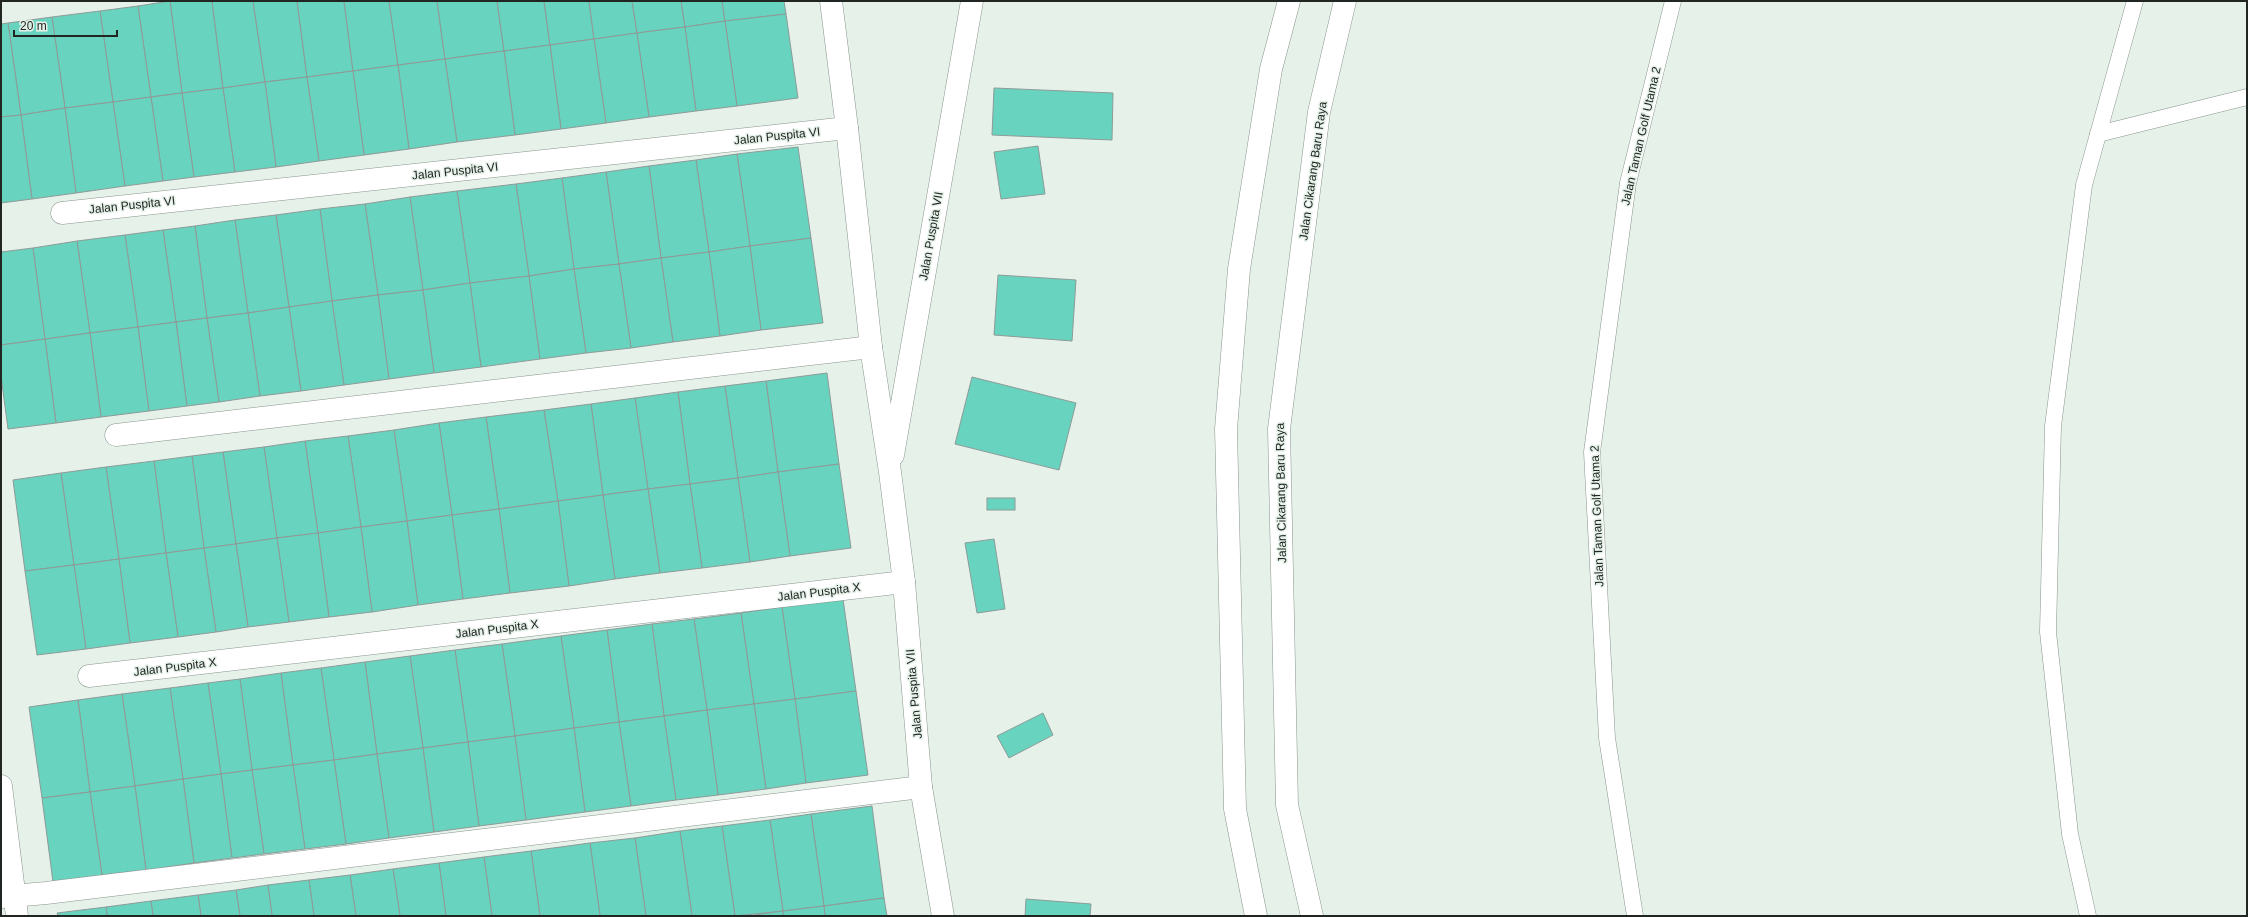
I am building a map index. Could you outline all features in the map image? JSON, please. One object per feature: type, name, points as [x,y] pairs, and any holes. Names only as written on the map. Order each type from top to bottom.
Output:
[{"type":"street","name":"Jalan Puspita VII","points":[[831,1],[847,128],[871,347],[890,472],[904,582],[921,788],[943,916]]},
{"type":"street","name":"Jalan Puspita VII","points":[[890,472],[972,1]]},
{"type":"street","points":[[1256,916],[1235,809],[1226,429],[1239,269],[1271,69],[1289,1]]},
{"type":"street","name":"Jalan Cikarang Baru Raya","points":[[1312,916],[1287,805],[1279,429],[1320,112],[1345,1]]},
{"type":"street","name":"Jalan Puspita VI","points":[[62,213],[847,128]]},
{"type":"street","points":[[116,435],[871,347]]},
{"type":"street","name":"Jalan Puspita X","points":[[89,676],[904,582]]},
{"type":"street","points":[[1,786],[11,903],[921,788]]},
{"type":"lane","name":"Jalan Taman Golf Utama 2","points":[[1635,916],[1607,738],[1592,452],[1628,183],[1673,1]]},
{"type":"lane","points":[[2088,916],[2070,834],[2048,632],[2053,426],[2084,185],[2135,1]]},
{"type":"lane","points":[[2098,134],[2247,97]]},
{"type":"building","points":[[170,1],[212,1],[223,88],[182,93]]},
{"type":"building","points":[[170,1],[182,93],[151,97],[138,6]]},
{"type":"building","points":[[212,1],[253,1],[265,82],[223,88]]},
{"type":"building","points":[[253,1],[297,1],[307,77],[265,82]]},
{"type":"building","points":[[297,1],[344,1],[353,71],[307,77]]},
{"type":"building","points":[[344,1],[389,1],[398,65],[353,71]]},
{"type":"building","points":[[389,1],[437,1],[445,59],[398,65]]},
{"type":"building","points":[[437,1],[497,1],[504,51],[445,59]]},
{"type":"building","points":[[497,1],[544,1],[550,45],[504,51]]},
{"type":"building","points":[[544,1],[589,1],[594,39],[550,45]]},
{"type":"building","points":[[589,1],[632,1],[637,33],[594,39]]},
{"type":"building","points":[[632,1],[681,1],[685,27],[637,33]]},
{"type":"building","points":[[681,1],[722,1],[725,21],[685,27]]},
{"type":"building","points":[[722,1],[784,1],[786,14],[725,21]]},
{"type":"building","points":[[138,6],[151,97],[113,102],[100,11]]},
{"type":"building","points":[[100,11],[113,102],[65,108],[52,17]]},
{"type":"building","points":[[786,14],[798,98],[737,106],[725,21]]},
{"type":"building","points":[[52,17],[65,108],[21,115],[8,23]]},
{"type":"building","points":[[725,21],[737,106],[696,111],[685,27]]},
{"type":"building","points":[[8,23],[21,115],[1,117],[1,24]]},
{"type":"building","points":[[685,27],[696,111],[649,117],[637,33]]},
{"type":"building","points":[[637,33],[649,117],[606,123],[594,39]]},
{"type":"building","points":[[594,39],[606,123],[561,129],[550,45]]},
{"type":"building","points":[[550,45],[561,129],[515,135],[504,51]]},
{"type":"building","points":[[504,51],[515,135],[457,142],[445,59]]},
{"type":"building","points":[[445,59],[457,142],[409,149],[398,65]]},
{"type":"building","points":[[398,65],[409,149],[364,155],[353,71]]},
{"type":"building","points":[[353,71],[364,155],[319,161],[307,77]]},
{"type":"building","points":[[307,77],[319,161],[276,167],[265,82]]},
{"type":"building","points":[[265,82],[276,167],[235,172],[223,88]]},
{"type":"building","points":[[223,88],[235,172],[194,177],[182,93]]},
{"type":"building","points":[[994,88],[1113,93],[1112,140],[992,135]]},
{"type":"building","points":[[182,93],[194,177],[163,181],[151,97]]},
{"type":"building","points":[[151,97],[163,181],[125,186],[113,102]]},
{"type":"building","points":[[113,102],[125,186],[76,193],[65,108]]},
{"type":"building","points":[[65,108],[76,193],[32,199],[21,115]]},
{"type":"building","points":[[21,115],[32,199],[1,203],[1,117]]},
{"type":"building","points":[[1038,146],[1045,194],[1001,199],[994,152]]},
{"type":"building","points":[[798,147],[811,238],[750,246],[737,154]]},
{"type":"building","points":[[737,154],[750,246],[709,252],[696,160]]},
{"type":"building","points":[[696,160],[709,252],[661,258],[649,166]]},
{"type":"building","points":[[649,166],[661,258],[619,264],[606,172]]},
{"type":"building","points":[[606,172],[619,264],[574,269],[562,178]]},
{"type":"building","points":[[562,178],[574,269],[529,276],[516,184]]},
{"type":"building","points":[[516,184],[529,276],[470,283],[457,191]]},
{"type":"building","points":[[457,191],[470,283],[423,290],[410,197]]},
{"type":"building","points":[[410,197],[423,290],[378,295],[365,204]]},
{"type":"building","points":[[365,204],[378,295],[332,301],[320,209]]},
{"type":"building","points":[[320,209],[332,301],[289,307],[276,215]]},
{"type":"building","points":[[276,215],[289,307],[248,313],[235,220]]},
{"type":"building","points":[[235,220],[248,313],[207,318],[195,226]]},
{"type":"building","points":[[195,226],[207,318],[176,322],[163,230]]},
{"type":"building","points":[[163,230],[176,322],[138,327],[125,235]]},
{"type":"building","points":[[125,235],[138,327],[90,333],[77,241]]},
{"type":"building","points":[[811,238],[823,323],[761,330],[750,246]]},
{"type":"building","points":[[77,241],[90,333],[45,339],[33,248]]},
{"type":"building","points":[[750,246],[761,330],[720,336],[709,252]]},
{"type":"building","points":[[33,248],[45,339],[1,345],[1,252]]},
{"type":"building","points":[[709,252],[720,336],[673,342],[661,258]]},
{"type":"building","points":[[661,258],[673,342],[631,348],[619,264]]},
{"type":"building","points":[[619,264],[631,348],[586,353],[574,269]]},
{"type":"building","points":[[574,269],[586,353],[540,359],[529,276]]},
{"type":"building","points":[[998,275],[1076,280],[1072,341],[994,335]]},
{"type":"building","points":[[529,276],[540,359],[481,367],[470,283]]},
{"type":"building","points":[[470,283],[481,367],[434,373],[423,290]]},
{"type":"building","points":[[423,290],[434,373],[389,379],[378,295]]},
{"type":"building","points":[[378,295],[389,379],[344,385],[332,301]]},
{"type":"building","points":[[332,301],[344,385],[301,391],[289,307]]},
{"type":"building","points":[[289,307],[301,391],[260,396],[248,313]]},
{"type":"building","points":[[248,313],[260,396],[219,402],[207,318]]},
{"type":"building","points":[[207,318],[219,402],[187,406],[176,322]]},
{"type":"building","points":[[176,322],[187,406],[149,411],[138,327]]},
{"type":"building","points":[[138,327],[149,411],[101,417],[90,333]]},
{"type":"building","points":[[90,333],[101,417],[56,423],[45,339]]},
{"type":"building","points":[[45,339],[56,423],[8,429],[1,376],[1,345]]},
{"type":"building","points":[[827,373],[839,464],[778,472],[766,381]]},
{"type":"building","points":[[972,377],[1076,403],[1059,470],[955,444]]},
{"type":"building","points":[[766,381],[778,472],[738,478],[725,386]]},
{"type":"building","points":[[725,386],[738,478],[690,484],[678,392]]},
{"type":"building","points":[[678,392],[690,484],[648,489],[635,398]]},
{"type":"building","points":[[635,398],[648,489],[603,495],[591,404]]},
{"type":"building","points":[[591,404],[603,495],[558,501],[544,410]]},
{"type":"building","points":[[544,410],[558,501],[499,509],[486,417]]},
{"type":"building","points":[[486,417],[499,509],[452,515],[439,423]]},
{"type":"building","points":[[439,423],[452,515],[407,521],[394,430]]},
{"type":"building","points":[[394,430],[407,521],[361,527],[348,436]]},
{"type":"building","points":[[348,436],[361,527],[318,533],[305,441]]},
{"type":"building","points":[[305,441],[318,533],[277,538],[264,447]]},
{"type":"building","points":[[264,447],[277,538],[236,544],[223,452]]},
{"type":"building","points":[[223,452],[236,544],[204,548],[192,456]]},
{"type":"building","points":[[192,456],[204,548],[166,553],[154,461]]},
{"type":"building","points":[[154,461],[166,553],[119,559],[106,467]]},
{"type":"building","points":[[839,464],[851,548],[790,556],[778,472]]},
{"type":"building","points":[[106,467],[119,559],[74,565],[61,473]]},
{"type":"building","points":[[778,472],[790,556],[750,562],[738,478]]},
{"type":"building","points":[[61,473],[74,565],[25,571],[13,480]]},
{"type":"building","points":[[738,478],[750,562],[702,568],[690,484]]},
{"type":"building","points":[[690,484],[702,568],[660,573],[648,489]]},
{"type":"building","points":[[648,489],[660,573],[615,579],[603,495]]},
{"type":"building","points":[[603,495],[615,579],[569,586],[558,501]]},
{"type":"building","points":[[987,498],[1015,498],[1015,510],[987,510]]},
{"type":"building","points":[[558,501],[569,586],[510,593],[499,509]]},
{"type":"building","points":[[499,509],[510,593],[463,599],[452,515]]},
{"type":"building","points":[[452,515],[463,599],[418,605],[407,521]]},
{"type":"building","points":[[407,521],[418,605],[372,612],[361,527]]},
{"type":"building","points":[[361,527],[372,612],[329,617],[318,533]]},
{"type":"building","points":[[318,533],[329,617],[289,622],[277,538]]},
{"type":"building","points":[[277,538],[289,622],[248,627],[236,544]]},
{"type":"building","points":[[994,539],[1005,609],[977,613],[965,543]]},
{"type":"building","points":[[236,544],[248,627],[216,632],[204,548]]},
{"type":"building","points":[[204,548],[216,632],[178,637],[166,553]]},
{"type":"building","points":[[166,553],[178,637],[130,643],[119,559]]},
{"type":"building","points":[[119,559],[130,643],[86,649],[74,565]]},
{"type":"building","points":[[74,565],[86,649],[37,655],[25,571]]},
{"type":"building","points":[[843,599],[856,691],[795,699],[782,607]]},
{"type":"building","points":[[782,607],[795,699],[754,704],[741,613]]},
{"type":"building","points":[[741,613],[754,704],[707,710],[694,619]]},
{"type":"building","points":[[694,619],[707,710],[664,716],[652,624]]},
{"type":"building","points":[[652,624],[664,716],[619,722],[607,630]]},
{"type":"building","points":[[607,630],[619,722],[574,728],[561,636]]},
{"type":"building","points":[[561,636],[574,728],[515,736],[502,644]]},
{"type":"building","points":[[502,644],[515,736],[468,742],[455,650]]},
{"type":"building","points":[[455,650],[468,742],[423,748],[410,656]]},
{"type":"building","points":[[410,656],[423,748],[377,754],[365,662]]},
{"type":"building","points":[[365,662],[377,754],[334,760],[321,668]]},
{"type":"building","points":[[321,668],[334,760],[293,765],[281,673]]},
{"type":"building","points":[[281,673],[293,765],[252,770],[240,679]]},
{"type":"building","points":[[240,679],[252,770],[221,774],[208,683]]},
{"type":"building","points":[[208,683],[221,774],[183,779],[170,688]]},
{"type":"building","points":[[170,688],[183,779],[135,786],[122,694]]},
{"type":"building","points":[[856,691],[868,775],[806,783],[795,699]]},
{"type":"building","points":[[122,694],[135,786],[90,792],[78,700]]},
{"type":"building","points":[[795,699],[806,783],[766,789],[754,704]]},
{"type":"building","points":[[78,700],[90,792],[42,798],[29,707]]},
{"type":"building","points":[[754,704],[766,789],[718,795],[707,710]]},
{"type":"building","points":[[707,710],[718,795],[676,800],[664,716]]},
{"type":"building","points":[[1043,713],[1053,735],[1009,758],[997,736]]},
{"type":"building","points":[[664,716],[676,800],[631,806],[619,722]]},
{"type":"building","points":[[619,722],[631,806],[585,812],[574,728]]},
{"type":"building","points":[[574,728],[585,812],[526,820],[515,736]]},
{"type":"building","points":[[515,736],[526,820],[479,826],[468,742]]},
{"type":"building","points":[[468,742],[479,826],[434,832],[423,748]]},
{"type":"building","points":[[423,748],[434,832],[389,838],[377,754]]},
{"type":"building","points":[[377,754],[389,838],[346,844],[334,760]]},
{"type":"building","points":[[334,760],[346,844],[305,849],[293,765]]},
{"type":"building","points":[[293,765],[305,849],[264,854],[252,770]]},
{"type":"building","points":[[252,770],[264,854],[232,858],[221,774]]},
{"type":"building","points":[[221,774],[232,858],[194,863],[183,779]]},
{"type":"building","points":[[183,779],[194,863],[146,870],[135,786]]},
{"type":"building","points":[[135,786],[146,870],[102,875],[90,792]]},
{"type":"building","points":[[90,792],[102,875],[53,882],[42,798]]},
{"type":"building","points":[[872,806],[884,898],[824,906],[811,814]]},
{"type":"building","points":[[811,814],[824,906],[783,911],[770,820]]},
{"type":"building","points":[[770,820],[783,911],[735,916],[722,826]]},
{"type":"building","points":[[722,826],[735,916],[692,916],[680,831]]},
{"type":"building","points":[[680,831],[692,916],[646,916],[635,838]]},
{"type":"building","points":[[635,838],[646,916],[600,916],[590,843]]},
{"type":"building","points":[[590,843],[600,916],[540,916],[531,851]]},
{"type":"building","points":[[531,851],[540,916],[492,916],[484,857]]},
{"type":"building","points":[[484,857],[492,916],[446,916],[439,863]]},
{"type":"building","points":[[439,863],[446,916],[400,916],[393,869]]},
{"type":"building","points":[[393,869],[400,916],[356,916],[350,875]]},
{"type":"building","points":[[350,875],[356,916],[314,916],[309,880]]},
{"type":"building","points":[[309,880],[314,916],[272,916],[268,885]]},
{"type":"building","points":[[268,885],[272,916],[240,916],[236,890]]},
{"type":"building","points":[[236,890],[240,916],[201,916],[198,895]]},
{"type":"building","points":[[198,895],[201,916],[153,916],[151,901]]},
{"type":"building","points":[[884,898],[887,916],[825,916],[824,906]]},
{"type":"building","points":[[1026,899],[1091,904],[1090,916],[1025,916]]},
{"type":"building","points":[[151,901],[153,916],[107,916],[106,907]]},
{"type":"building","points":[[824,906],[825,916],[783,916],[783,911]]},
{"type":"building","points":[[106,907],[107,916],[58,916],[57,913]]},
{"type":"building","points":[[783,911],[783,916],[746,916]]}]
